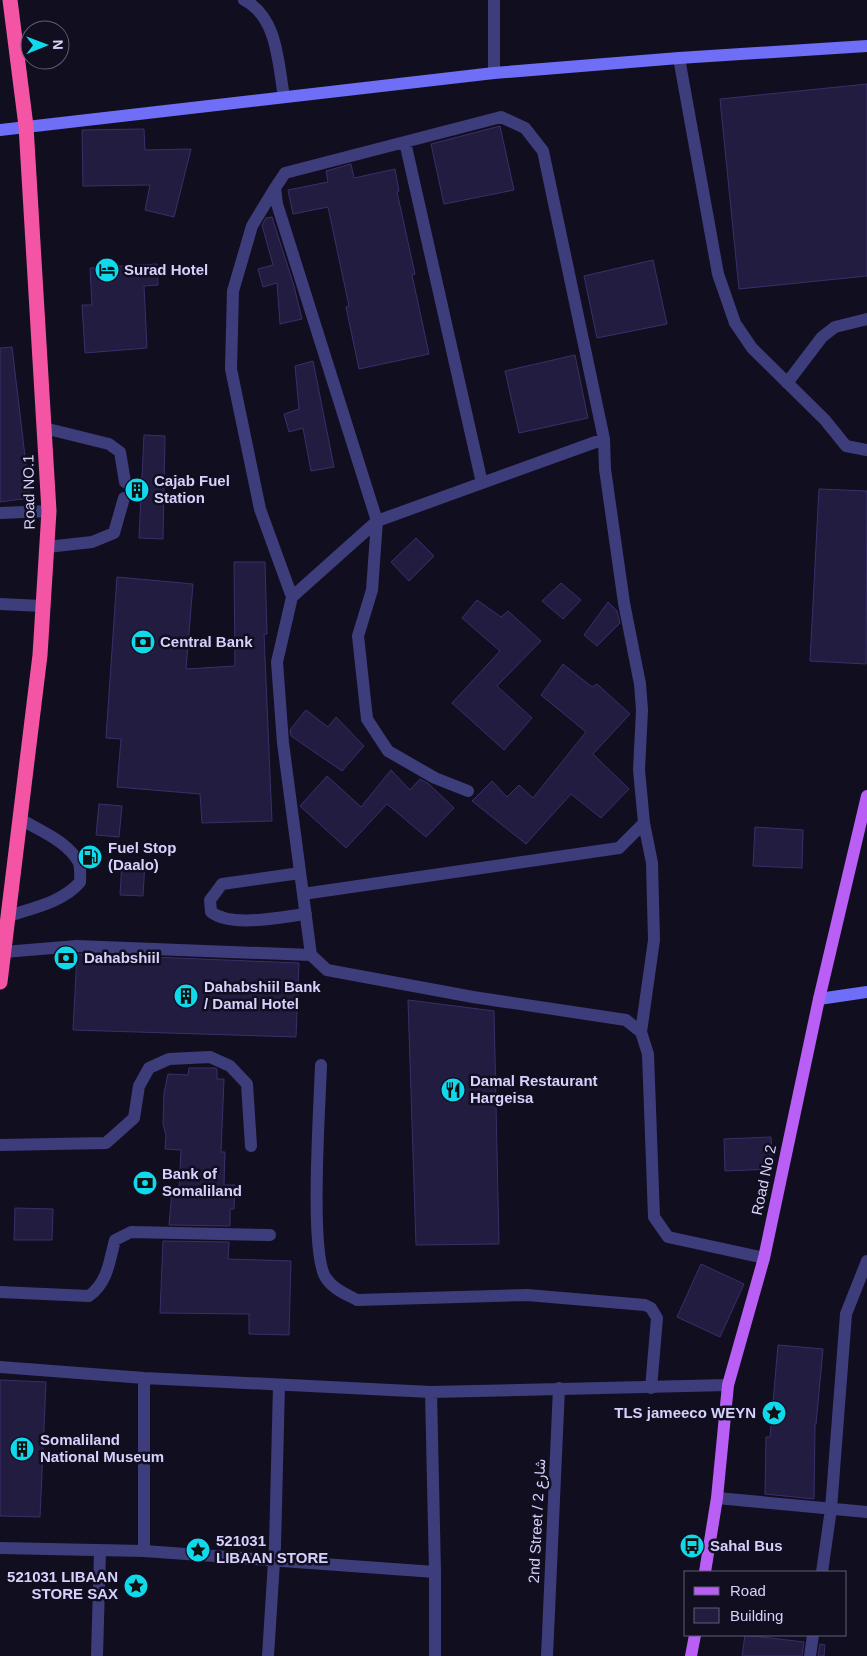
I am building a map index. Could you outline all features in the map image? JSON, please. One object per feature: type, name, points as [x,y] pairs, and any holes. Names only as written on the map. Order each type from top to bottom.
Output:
[{"type":"highway","name":"Road NO.1","points":[[0,982],[40,654],[49,511],[26,126],[10,0]]},
{"type":"main road","name":"Road No 2","points":[[705,1571],[717,1498],[728,1385],[764,1258],[820,999],[867,796]]},
{"type":"main road","points":[[691,1656],[695,1636]]},
{"type":"street","points":[[244,0],[250,3],[272,30],[284,97]]},
{"type":"street","points":[[494,0],[494,74]]},
{"type":"street","points":[[0,130],[494,74],[679,58],[867,46]]},
{"type":"street","points":[[679,58],[718,274],[736,323],[752,348],[825,420],[846,446],[867,450]]},
{"type":"street","points":[[641,1032],[626,1020],[473,997],[327,970],[311,955],[283,743],[277,662],[292,597],[260,509],[231,369],[233,292],[252,226],[285,173],[501,117],[525,128],[544,151],[604,439],[605,469],[624,603],[640,684],[642,710],[639,770],[644,823],[652,863],[654,940],[641,1032],[648,1054],[654,1217],[668,1237],[764,1258]]},
{"type":"street","points":[[404,142],[482,483]]},
{"type":"street","points":[[276,188],[277,204],[376,521],[372,590],[358,636],[367,719],[388,751],[435,778],[468,791]]},
{"type":"street","points":[[788,383],[822,337],[835,327],[867,319]]},
{"type":"street","points":[[44,428],[109,444],[120,452],[125,482]]},
{"type":"street","points":[[292,597],[376,521],[604,439]]},
{"type":"street","points":[[47,547],[92,542],[114,533],[124,498]]},
{"type":"street","points":[[0,513],[49,511]]},
{"type":"street","points":[[0,604],[42,606]]},
{"type":"street","points":[[8,916],[59,899],[73,891],[80,882],[80,865],[74,854],[61,843],[20,819]]},
{"type":"street","points":[[303,894],[619,848],[644,823]]},
{"type":"street","points":[[300,873],[222,884],[210,900],[211,912],[218,918],[232,921],[306,914]]},
{"type":"street","points":[[4,952],[77,946],[311,955]]},
{"type":"street","points":[[820,999],[867,992]]},
{"type":"street","points":[[0,1145],[106,1144],[134,1118],[139,1086],[149,1068],[169,1058],[210,1057],[230,1066],[247,1084],[250,1146]]},
{"type":"street","points":[[321,1065],[317,1227],[318,1256],[325,1278],[339,1291],[357,1300],[527,1295],[646,1305],[651,1308],[657,1318],[651,1388]]},
{"type":"street","points":[[0,1292],[89,1296],[99,1288],[105,1279],[115,1240],[131,1232],[270,1235]]},
{"type":"street","points":[[822,1571],[831,1508],[846,1314],[867,1261]]},
{"type":"street","points":[[0,1366],[144,1378],[431,1392],[728,1385]]},
{"type":"street","points":[[144,1378],[144,1551]]},
{"type":"street","points":[[268,1656],[279,1385]]},
{"type":"street","name":"2nd Street / شارع 2","points":[[547,1656],[560,1388]]},
{"type":"street","points":[[431,1392],[435,1656]]},
{"type":"street","points":[[717,1498],[867,1512]]},
{"type":"street","points":[[0,1548],[144,1551],[435,1572]]},
{"type":"street","points":[[97,1656],[100,1551]]},
{"type":"street","points":[[810,1656],[813,1636]]},
{"type":"building","points":[[867,84],[867,276],[739,289],[720,99]]},
{"type":"building","points":[[500,126],[514,190],[444,204],[431,144]]},
{"type":"building","points":[[144,129],[145,150],[191,149],[174,217],[145,210],[150,185],[83,186],[82,130]]},
{"type":"building","points":[[351,164],[354,178],[395,169],[399,191],[397,192],[415,274],[412,275],[429,354],[359,369],[346,307],[349,306],[328,207],[293,214],[288,190],[328,182],[326,171]]},
{"type":"building","points":[[272,217],[294,286],[302,319],[280,324],[277,283],[263,287],[258,269],[273,265],[262,225],[266,218]]},
{"type":"building","points":[[653,260],[667,324],[597,338],[584,276]]},
{"type":"building","points":[[157,264],[158,285],[144,286],[147,348],[85,353],[82,305],[92,305],[90,268]]},
{"type":"building","points":[[12,347],[30,498],[0,502],[0,348]]},
{"type":"building","points":[[575,355],[588,418],[519,433],[505,371]]},
{"type":"building","points":[[313,361],[334,467],[311,471],[303,428],[289,432],[284,414],[299,409],[295,366]]},
{"type":"building","name":"Cajab Fuel Station","points":[[144,435],[165,436],[163,539],[139,538]]},
{"type":"building","points":[[819,489],[867,491],[866,664],[810,661]]},
{"type":"building","points":[[416,538],[434,556],[409,581],[391,562]]},
{"type":"building","points":[[234,562],[265,562],[267,634],[264,634],[272,821],[202,823],[200,794],[117,787],[121,739],[106,738],[117,577],[193,584],[186,669],[235,666]]},
{"type":"building","points":[[561,583],[581,600],[563,619],[542,601]]},
{"type":"building","points":[[477,600],[501,617],[508,611],[541,641],[497,686],[532,718],[504,750],[452,703],[500,651],[462,618]]},
{"type":"building","points":[[608,602],[617,611],[620,623],[597,646],[584,635]]},
{"type":"building","points":[[563,664],[592,687],[597,684],[630,714],[593,754],[629,789],[601,818],[571,794],[526,844],[472,801],[492,781],[507,797],[519,785],[533,798],[586,732],[541,695]]},
{"type":"building","points":[[306,710],[328,727],[336,717],[364,746],[342,771],[291,736],[290,730]]},
{"type":"building","points":[[391,770],[410,790],[420,779],[429,784],[454,808],[426,837],[387,804],[346,848],[300,806],[327,776],[361,807]]},
{"type":"building","points":[[99,804],[122,806],[119,837],[96,835]]},
{"type":"building","points":[[755,827],[803,830],[802,868],[753,866]]},
{"type":"building","points":[[122,861],[145,862],[143,896],[120,895]]},
{"type":"building","name":"Dahabshiil Bank / Damal Hotel","points":[[77,954],[299,963],[296,1037],[73,1030]]},
{"type":"building","name":"Damal Restaurant Hargeisa","points":[[408,1000],[494,1011],[499,1244],[416,1245]]},
{"type":"building","points":[[189,1068],[215,1068],[217,1069],[217,1079],[224,1079],[221,1152],[225,1152],[224,1185],[235,1185],[234,1209],[230,1209],[230,1226],[169,1225],[172,1190],[179,1189],[181,1150],[165,1149],[166,1135],[163,1124],[164,1093],[168,1074],[188,1075]]},
{"type":"building","points":[[771,1137],[773,1169],[725,1171],[724,1139]]},
{"type":"building","points":[[15,1208],[53,1209],[52,1240],[14,1240]]},
{"type":"building","points":[[163,1241],[229,1242],[228,1259],[291,1261],[289,1335],[249,1334],[249,1314],[160,1313]]},
{"type":"building","points":[[701,1264],[744,1284],[720,1337],[677,1317]]},
{"type":"building","points":[[778,1345],[823,1349],[815,1424],[814,1499],[765,1494],[766,1437],[770,1437]]},
{"type":"building","name":"Somaliland National Museum","points":[[0,1380],[46,1382],[40,1517],[0,1516]]},
{"type":"building","points":[[745,1636],[804,1642],[802,1656],[742,1656]]},
{"type":"building","points":[[820,1644],[825,1645],[824,1656],[818,1656]]},
{"type":"place","name":"Surad Hotel","points":[[107,270]]},
{"type":"place","name":"Cajab Fuel Station","points":[[137,490]]},
{"type":"place","name":"Central Bank","points":[[143,642]]},
{"type":"place","name":"Fuel Stop (Daalo)","points":[[90,857]]},
{"type":"place","name":"Dahabshiil","points":[[66,958]]},
{"type":"place","name":"Dahabshiil Bank / Damal Hotel","points":[[186,996]]},
{"type":"place","name":"Damal Restaurant Hargeisa","points":[[453,1090]]},
{"type":"place","name":"Bank of Somaliland","points":[[145,1183]]},
{"type":"place","name":"TLS jameeco WEYN","points":[[774,1413]]},
{"type":"place","name":"Somaliland National Museum","points":[[22,1449]]},
{"type":"place","name":"Sahal Bus","points":[[692,1546]]},
{"type":"place","name":"521031 LIBAAN STORE","points":[[198,1550]]},
{"type":"place","name":"521031 LIBAAN STORE SAX","points":[[136,1586]]}]
